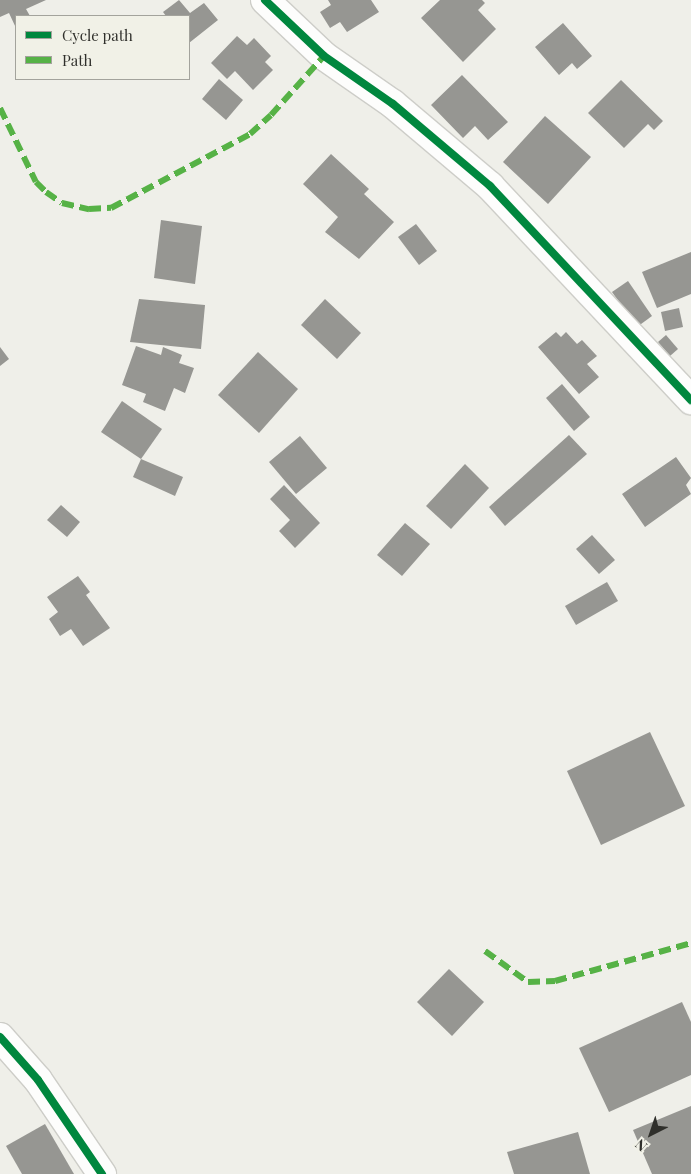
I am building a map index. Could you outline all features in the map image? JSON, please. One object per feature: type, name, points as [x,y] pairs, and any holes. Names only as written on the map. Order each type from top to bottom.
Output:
[{"type":"street","points":[[264,0],[324,56],[394,104],[490,186],[691,400]]},
{"type":"street","points":[[0,1037],[38,1080],[102,1174]]},
{"type":"building","points":[[0,0],[46,0],[26,9],[29,15],[15,15],[15,26],[9,13],[0,17]]},
{"type":"building","points":[[179,0],[190,13],[204,3],[218,20],[190,42],[190,15],[165,15],[163,12]]},
{"type":"building","points":[[328,0],[371,0],[379,12],[347,32],[340,22],[330,28],[320,12],[331,5]]},
{"type":"building","points":[[440,0],[482,0],[485,3],[478,10],[496,29],[463,62],[421,18]]},
{"type":"building","points":[[563,23],[592,56],[577,69],[572,63],[559,75],[535,47]]},
{"type":"building","points":[[237,36],[247,45],[254,38],[271,56],[265,62],[273,70],[253,90],[235,71],[227,79],[211,63]]},
{"type":"building","points":[[462,75],[508,122],[488,140],[475,126],[463,138],[431,105]]},
{"type":"building","points":[[219,79],[243,100],[226,120],[202,99]]},
{"type":"building","points":[[621,80],[663,121],[654,130],[648,124],[624,148],[588,113]]},
{"type":"building","points":[[545,116],[591,157],[548,204],[503,162]]},
{"type":"building","points":[[331,154],[369,189],[364,194],[394,222],[359,259],[325,232],[338,217],[303,184]]},
{"type":"building","points":[[161,220],[202,226],[195,284],[154,278]]},
{"type":"building","points":[[416,224],[437,251],[419,265],[398,237]]},
{"type":"building","points":[[691,252],[691,294],[657,308],[642,272]]},
{"type":"building","points":[[628,281],[652,316],[637,327],[612,292]]},
{"type":"building","points":[[139,299],[205,305],[201,349],[130,342]]},
{"type":"building","points":[[325,299],[361,333],[337,359],[301,325]]},
{"type":"building","points":[[679,308],[683,327],[665,331],[661,312]]},
{"type":"building","points":[[556,332],[561,337],[566,332],[577,344],[582,340],[597,356],[587,364],[599,377],[579,394],[538,347]]},
{"type":"building","points":[[666,335],[678,349],[670,356],[658,342]]},
{"type":"building","points":[[136,346],[161,355],[163,347],[182,355],[179,363],[194,368],[185,393],[174,388],[165,411],[143,402],[146,394],[122,385]]},
{"type":"building","points":[[0,347],[9,359],[0,366]]},
{"type":"building","points":[[258,352],[298,389],[259,433],[218,395]]},
{"type":"building","points":[[562,384],[590,417],[574,431],[546,398]]},
{"type":"building","points":[[122,401],[162,429],[141,459],[101,432]]},
{"type":"building","points":[[569,435],[587,454],[505,526],[489,507]]},
{"type":"building","points":[[300,436],[327,468],[296,494],[269,462]]},
{"type":"building","points":[[676,457],[691,478],[686,485],[691,494],[645,527],[622,494]]},
{"type":"building","points":[[141,459],[183,477],[175,496],[133,477]]},
{"type":"building","points":[[465,464],[489,488],[451,529],[426,506]]},
{"type":"building","points":[[284,485],[320,523],[295,548],[279,531],[290,520],[270,499]]},
{"type":"building","points":[[61,505],[80,522],[67,537],[47,520]]},
{"type":"building","points":[[405,523],[430,544],[402,576],[377,555]]},
{"type":"building","points":[[592,535],[615,560],[599,574],[576,549]]},
{"type":"building","points":[[78,576],[90,592],[86,595],[110,628],[83,646],[71,629],[60,636],[49,619],[58,612],[47,597]]},
{"type":"building","points":[[607,582],[618,601],[576,625],[565,606]]},
{"type":"building","points":[[650,732],[685,806],[601,845],[567,771]]},
{"type":"building","points":[[449,969],[484,1002],[452,1036],[417,1002]]},
{"type":"building","points":[[682,1002],[691,1022],[691,1075],[609,1112],[579,1048]]},
{"type":"building","points":[[691,1106],[691,1174],[652,1174],[633,1130]]},
{"type":"building","points":[[45,1124],[74,1174],[22,1174],[6,1146]]},
{"type":"building","points":[[578,1132],[590,1174],[514,1174],[507,1152]]},
{"type":"marked path","points":[[0,108],[36,182],[46,192],[62,203],[89,209],[111,208],[250,134],[271,115],[324,56]]},
{"type":"marked path","points":[[485,951],[528,982],[555,981],[691,943]]},
{"type":"cycle path","points":[[265,0],[324,56],[393,104],[490,186],[691,400]]},
{"type":"cycle path","points":[[0,1037],[38,1080],[102,1174]]}]
